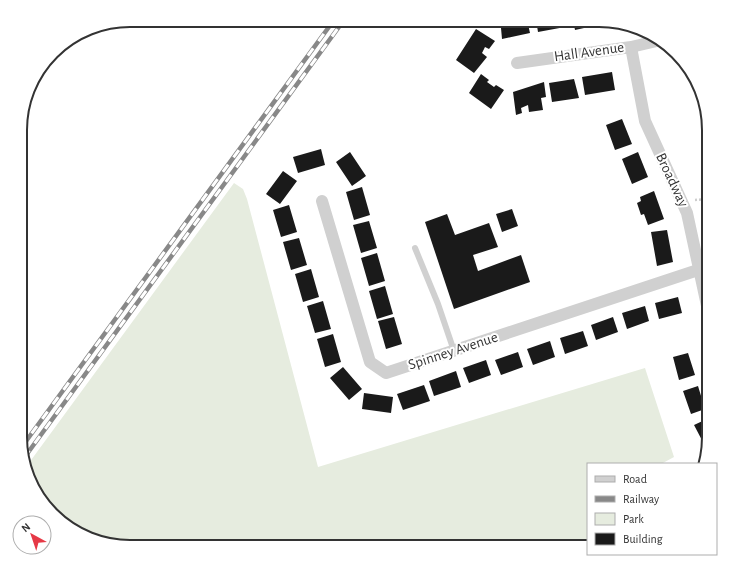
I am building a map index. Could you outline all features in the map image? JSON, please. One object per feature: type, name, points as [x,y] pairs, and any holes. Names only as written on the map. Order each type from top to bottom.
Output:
[{"type":"street","name":"Hall Avenue","points":[[518,63],[631,47],[653,42]]},
{"type":"street","name":"Broadway","points":[[631,47],[645,121],[687,213],[702,286]]},
{"type":"street","name":"Spinney Avenue","points":[[322,201],[370,362],[386,374],[698,270]]},
{"type":"lane","points":[[415,248],[438,304],[454,351]]},
{"type":"green space","points":[[234,183],[243,189],[247,199],[318,467],[645,368],[674,457],[663,463],[587,463],[587,540],[123,540],[103,537],[90,532],[62,515],[48,500],[41,489],[30,462]]},
{"type":"building","points":[[529,27],[530,33],[502,39],[501,28],[497,28]]},
{"type":"building","points":[[537,27],[565,27],[538,32]]},
{"type":"building","points":[[574,27],[588,27],[575,30]]},
{"type":"building","points":[[476,29],[495,41],[489,49],[485,47],[482,53],[487,57],[474,73],[456,60]]},
{"type":"building","points":[[612,72],[615,90],[585,95],[582,77]]},
{"type":"building","points":[[481,74],[489,80],[487,82],[494,87],[496,85],[504,90],[491,109],[469,93]]},
{"type":"building","points":[[574,79],[579,98],[552,102],[549,83]]},
{"type":"building","points":[[544,82],[546,97],[541,98],[543,110],[529,112],[528,105],[521,108],[522,113],[516,115],[513,92]]},
{"type":"building","points":[[622,119],[632,144],[615,150],[606,125]]},
{"type":"building","points":[[321,149],[325,165],[298,173],[293,157]]},
{"type":"building","points":[[350,152],[366,176],[352,186],[336,162]]},
{"type":"building","points":[[638,152],[648,177],[632,184],[622,159]]},
{"type":"building","points":[[283,171],[297,181],[280,204],[266,194]]},
{"type":"building","points":[[362,187],[370,215],[354,220],[346,192]]},
{"type":"building","points":[[654,191],[664,219],[648,225],[644,214],[641,215],[637,203],[641,201],[640,197]]},
{"type":"building","points":[[289,205],[297,232],[281,237],[273,210]]},
{"type":"building","points":[[512,209],[518,226],[502,232],[496,214]]},
{"type":"building","points":[[447,214],[455,235],[489,223],[498,247],[473,255],[478,271],[521,255],[530,282],[454,309],[425,222]]},
{"type":"building","points":[[369,221],[377,248],[361,253],[353,225]]},
{"type":"building","points":[[667,230],[673,262],[657,266],[651,232]]},
{"type":"building","points":[[299,238],[307,265],[291,270],[283,242]]},
{"type":"building","points":[[377,253],[385,281],[369,286],[361,258]]},
{"type":"building","points":[[311,269],[319,297],[303,302],[295,274]]},
{"type":"building","points":[[385,286],[393,314],[377,319],[369,291]]},
{"type":"building","points":[[678,297],[682,313],[659,319],[655,303]]},
{"type":"building","points":[[323,301],[331,329],[315,333],[307,306]]},
{"type":"building","points":[[645,306],[649,321],[627,329],[622,313]]},
{"type":"building","points":[[394,317],[402,344],[386,349],[378,321]]},
{"type":"building","points":[[613,317],[618,332],[596,340],[591,325]]},
{"type":"building","points":[[583,331],[588,346],[565,354],[560,338]]},
{"type":"building","points":[[333,334],[341,362],[325,367],[317,339]]},
{"type":"building","points":[[550,341],[555,357],[533,365],[527,349]]},
{"type":"building","points":[[518,352],[523,367],[501,375],[495,360]]},
{"type":"building","points":[[688,353],[695,375],[679,380],[673,357]]},
{"type":"building","points":[[486,360],[491,375],[469,383],[463,368]]},
{"type":"building","points":[[343,367],[362,389],[349,400],[330,378]]},
{"type":"building","points":[[456,371],[461,387],[434,396],[429,381]]},
{"type":"building","points":[[424,385],[430,401],[403,410],[397,394]]},
{"type":"building","points":[[698,386],[702,399],[702,410],[691,414],[683,391]]},
{"type":"building","points":[[364,393],[393,397],[391,413],[362,409]]},
{"type":"building","points":[[702,421],[702,440],[694,425]]},
{"type":"railway","points":[[27,440],[329,27]]},
{"type":"railway","points":[[28,452],[339,27]]}]
